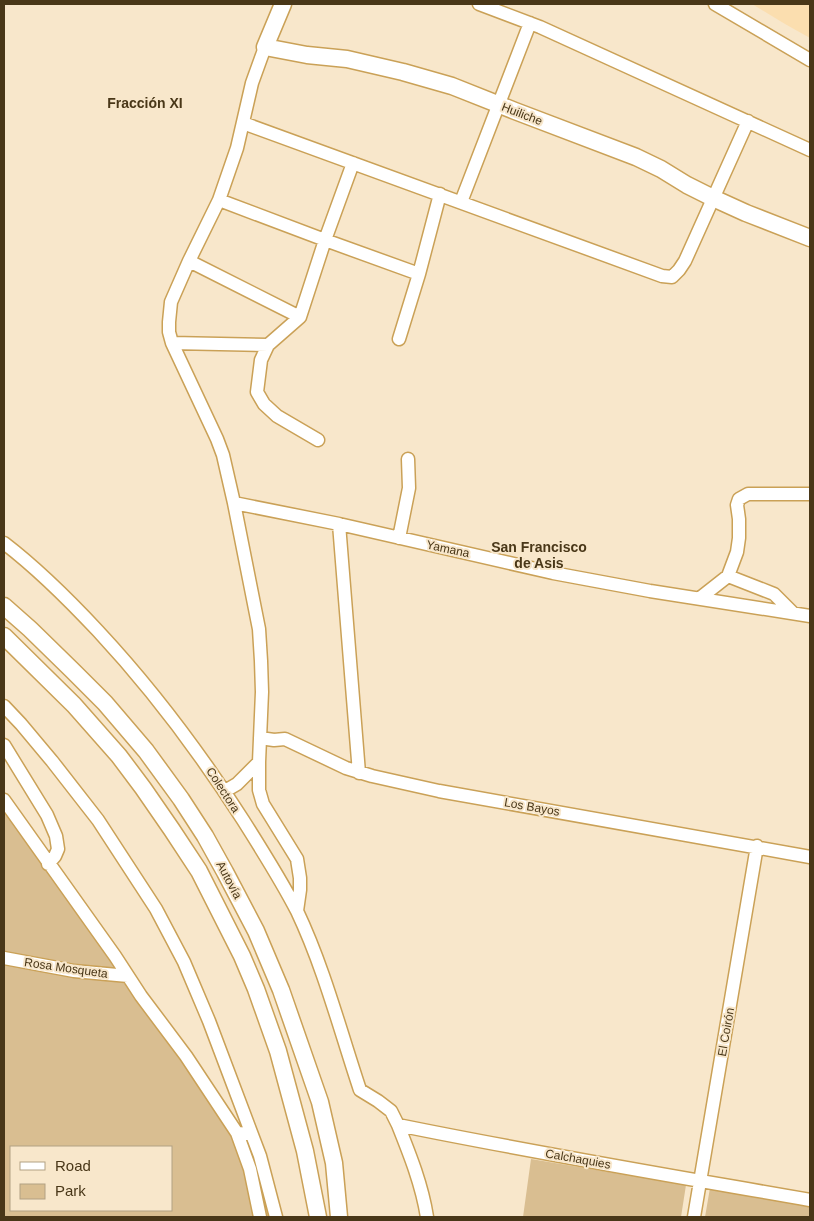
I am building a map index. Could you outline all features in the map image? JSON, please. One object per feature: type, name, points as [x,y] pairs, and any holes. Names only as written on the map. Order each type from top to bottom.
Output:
[{"type":"street","points":[[283,4],[252,83],[237,148],[219,200],[171,302],[169,332],[172,343],[217,439],[223,455],[234,503],[259,629],[262,692],[258,790],[263,804],[297,859],[300,878],[297,911]]},
{"type":"street","points":[[479,4],[530,23],[810,150]]},
{"type":"street","points":[[715,4],[810,60]]},
{"type":"street","points":[[461,202],[530,23]]},
{"type":"street","name":"Huiliche","points":[[265,47],[307,55],[347,59],[452,86],[636,157],[713,198],[810,238]]},
{"type":"street","points":[[243,122],[662,276],[672,277],[685,261],[748,121]]},
{"type":"street","points":[[318,440],[277,416],[264,404],[257,392],[261,360],[268,345],[300,317],[353,163]]},
{"type":"street","points":[[399,339],[419,274],[440,194]]},
{"type":"street","points":[[219,200],[419,274]]},
{"type":"street","points":[[189,261],[300,317]]},
{"type":"street","points":[[172,343],[268,345]]},
{"type":"street","points":[[399,538],[409,488],[408,459]]},
{"type":"street","points":[[700,598],[728,576],[737,552],[739,519],[737,505],[739,499],[748,494],[810,494]]},
{"type":"street","name":"Yamana","points":[[234,503],[339,524],[552,573],[810,616]]},
{"type":"street","points":[[339,524],[359,773]]},
{"type":"street","name":"Colectora","points":[[4,543],[76,608],[130,665],[178,726],[225,791],[297,911],[328,991],[360,1090],[391,1111],[398,1124]]},
{"type":"street","points":[[728,576],[774,594],[793,613]]},
{"type":"street","name":"Autovía","points":[[4,606],[73,670],[105,703],[146,751],[186,806],[225,872],[256,931],[281,990],[320,1102],[334,1163],[339,1217]]},
{"type":"street","name":"Autovía","points":[[4,636],[74,705],[119,756],[199,871],[242,956],[275,1042],[303,1142],[318,1217]]},
{"type":"street","points":[[4,706],[52,760],[92,812],[156,910],[184,962],[209,1021],[260,1156],[276,1217]]},
{"type":"street","name":"Los Bayos","points":[[260,738],[284,739],[359,773],[439,791],[810,856]]},
{"type":"street","points":[[4,745],[47,815],[56,836],[58,849],[48,864]]},
{"type":"street","points":[[225,791],[237,784],[258,762]]},
{"type":"street","points":[[4,800],[196,1071],[237,1133],[250,1169],[260,1217]]},
{"type":"street","name":"El Coirón","points":[[694,1217],[757,846]]},
{"type":"street","name":"Rosa Mosqueta","points":[[4,958],[74,971],[128,976]]},
{"type":"street","points":[[398,1124],[424,1200],[426,1217]]},
{"type":"street","name":"Calchaquies","points":[[398,1124],[460,1137],[810,1200]]},
{"type":"street","points":[[237,1133],[251,1134]]},
{"type":"shaded area","points":[[752,4],[810,4],[810,38],[785,24]]},
{"type":"green space","points":[[4,800],[237,1133],[251,1134],[276,1217],[4,1217]]},
{"type":"green space","points":[[531,1159],[686,1185],[681,1217],[523,1217]]},
{"type":"green space","points":[[710,1188],[810,1207],[810,1217],[705,1217]]},
{"type":"district","name":"Fracción XI","points":[[145,103]]},
{"type":"district","name":"San Francisco de Asis","points":[[539,556]]}]
